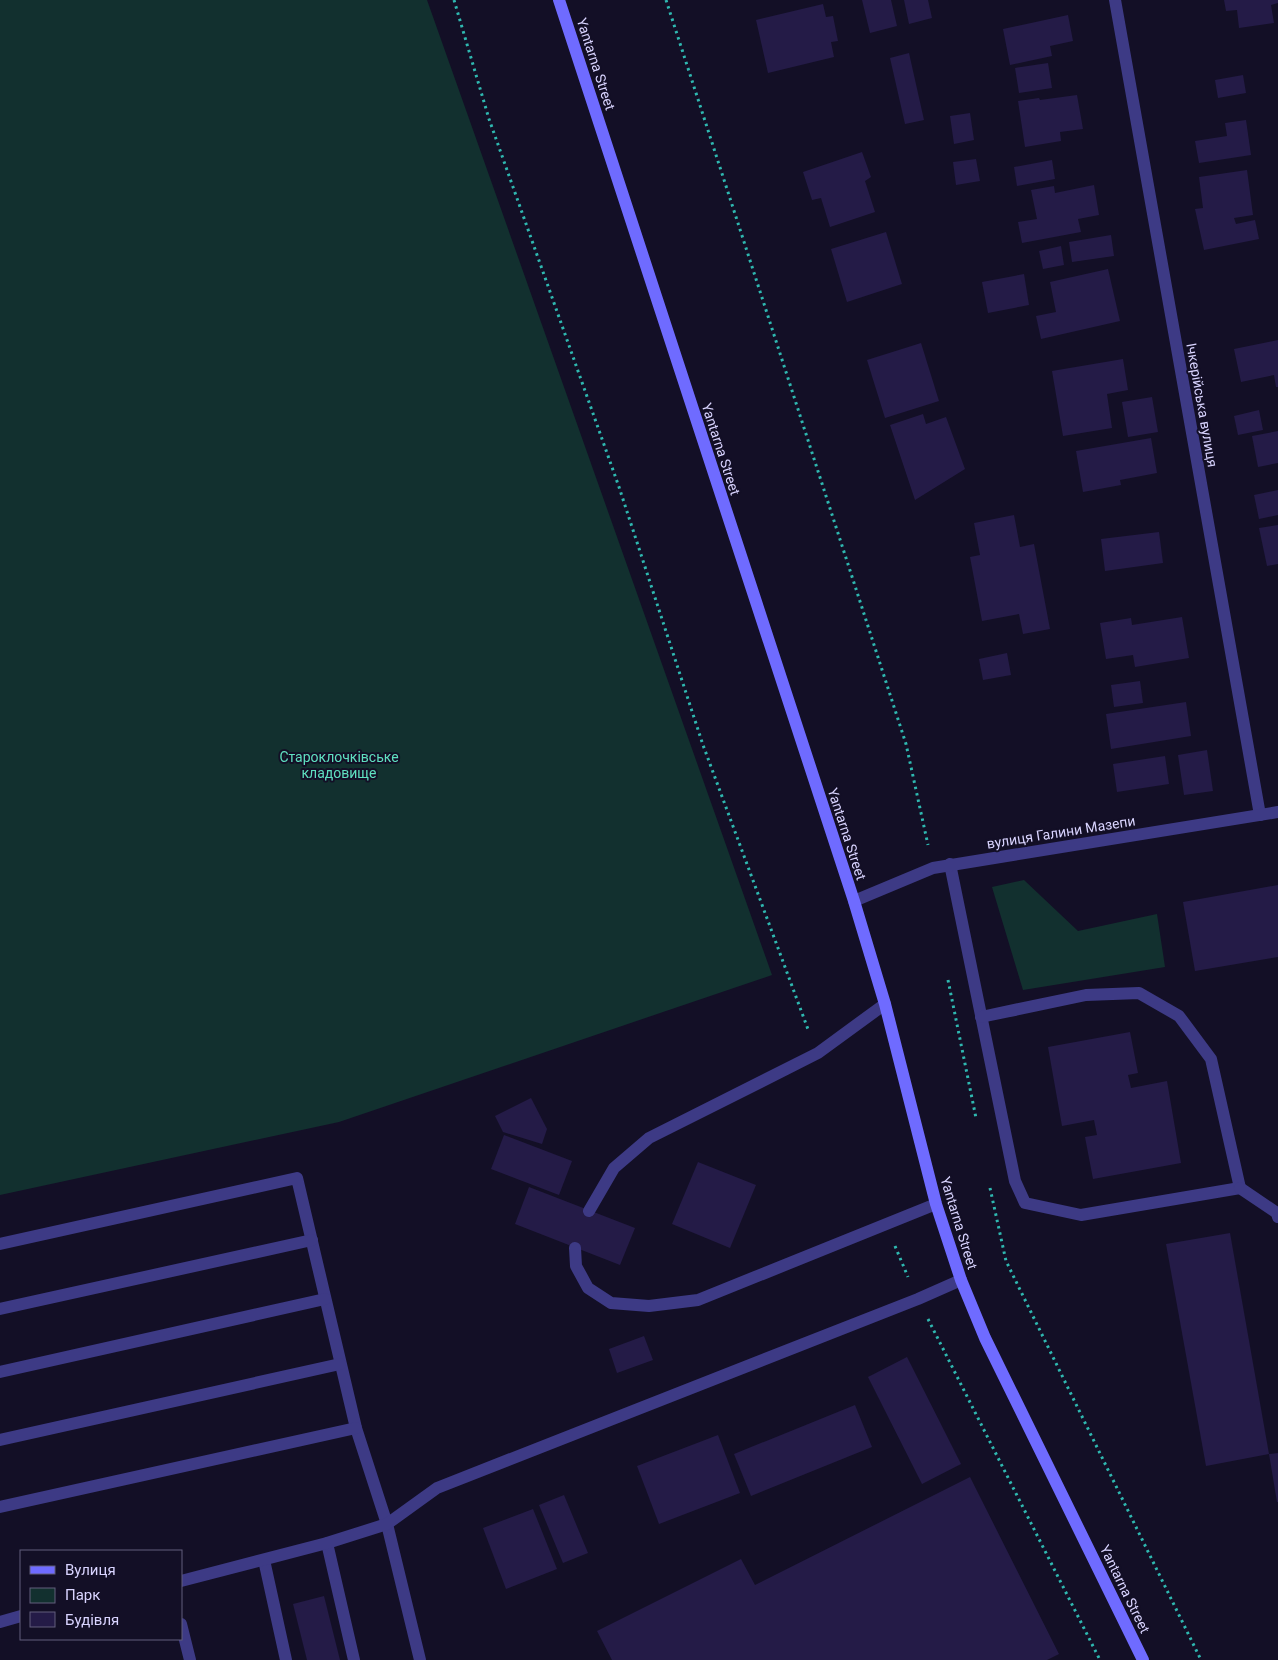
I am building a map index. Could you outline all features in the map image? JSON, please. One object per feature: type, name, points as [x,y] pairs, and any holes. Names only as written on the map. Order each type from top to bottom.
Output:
[{"type":"main road","name":"Yantarna Street","points":[[559,0],[854,901],[886,1004],[936,1204],[961,1280],[985,1338],[1143,1660]]},
{"type":"street","name":"Ічкерійська вулиця","points":[[1115,0],[1260,815]]},
{"type":"street","name":"вулиця Галини Мазепи","points":[[854,901],[933,868],[950,864],[1278,812]]},
{"type":"street","points":[[950,864],[1015,1181],[1024,1203],[1081,1215],[1240,1188]]},
{"type":"street","points":[[982,1017],[1086,995],[1139,993],[1179,1016],[1211,1060],[1240,1188],[1278,1215]]},
{"type":"street","points":[[589,1210],[614,1168],[648,1138],[818,1053],[886,1004]]},
{"type":"street","points":[[0,1244],[297,1178],[356,1428],[387,1524],[420,1660]]},
{"type":"street","points":[[575,1248],[576,1266],[588,1288],[611,1303],[649,1306],[698,1300],[936,1204]]},
{"type":"street","points":[[0,1310],[312,1240]]},
{"type":"street","points":[[182,1581],[327,1543],[387,1524],[437,1488],[918,1299],[961,1280]]},
{"type":"street","points":[[0,1372],[325,1299]]},
{"type":"street","points":[[0,1440],[340,1364]]},
{"type":"street","points":[[0,1507],[356,1428]]},
{"type":"street","points":[[327,1543],[354,1660]]},
{"type":"street","points":[[264,1560],[286,1660]]},
{"type":"street","points":[[0,1622],[20,1616]]},
{"type":"street","points":[[182,1628],[190,1660]]},
{"type":"path","points":[[454,0],[489,119],[619,487],[703,745],[818,1053]]},
{"type":"path","points":[[666,0],[906,744],[933,868]]},
{"type":"path","points":[[946,972],[977,1126]]},
{"type":"path","points":[[990,1184],[1006,1261],[1201,1660]]},
{"type":"path","points":[[885,1224],[918,1299],[1100,1660]]},
{"type":"green space","name":"Староклочківське кладовище","points":[[0,0],[427,0],[772,975],[339,1122],[0,1195]]},
{"type":"green space","points":[[1024,880],[1078,931],[1157,914],[1165,967],[1023,990],[992,887]]},
{"type":"building","points":[[862,0],[891,0],[897,26],[870,33]]},
{"type":"building","points":[[904,0],[928,0],[932,18],[909,24]]},
{"type":"building","points":[[1224,0],[1278,0],[1278,3],[1271,5],[1274,23],[1239,28],[1237,10],[1226,11]]},
{"type":"building","points":[[823,4],[826,17],[833,16],[838,41],[831,42],[834,57],[768,73],[756,20]]},
{"type":"building","points":[[1068,15],[1073,41],[1050,46],[1052,56],[1010,65],[1003,29]]},
{"type":"building","points":[[909,53],[924,120],[905,124],[890,58]]},
{"type":"building","points":[[1048,63],[1052,88],[1019,93],[1015,68]]},
{"type":"building","points":[[1243,75],[1246,93],[1218,98],[1215,80]]},
{"type":"building","points":[[1077,95],[1083,129],[1060,132],[1061,141],[1025,147],[1018,101]]},
{"type":"building","points":[[970,113],[974,140],[954,144],[950,116]]},
{"type":"building","points":[[1246,120],[1251,155],[1199,163],[1195,141],[1227,136],[1225,123]]},
{"type":"building","points":[[862,152],[871,177],[865,181],[875,212],[830,227],[821,198],[812,200],[803,172]]},
{"type":"building","points":[[976,159],[980,181],[956,185],[953,162]]},
{"type":"building","points":[[1052,160],[1055,179],[1017,186],[1014,167]]},
{"type":"building","points":[[1247,170],[1253,215],[1234,218],[1236,224],[1255,220],[1259,239],[1204,250],[1195,209],[1203,208],[1199,177]]},
{"type":"building","points":[[1094,185],[1099,215],[1078,219],[1081,232],[1022,243],[1018,222],[1037,219],[1031,190],[1054,186],[1055,193]]},
{"type":"building","points":[[886,232],[902,284],[847,302],[831,249]]},
{"type":"building","points":[[1111,235],[1114,256],[1072,262],[1069,242]]},
{"type":"building","points":[[1061,246],[1064,265],[1043,269],[1039,251]]},
{"type":"building","points":[[1108,269],[1120,321],[1041,339],[1036,316],[1056,312],[1050,282]]},
{"type":"building","points":[[1024,274],[1029,305],[988,313],[982,282]]},
{"type":"building","points":[[1278,340],[1278,387],[1276,387],[1274,375],[1241,382],[1234,349]]},
{"type":"building","points":[[921,343],[939,401],[885,418],[867,360]]},
{"type":"building","points":[[1123,359],[1128,390],[1107,394],[1112,428],[1063,436],[1052,371]]},
{"type":"building","points":[[1152,397],[1158,432],[1128,437],[1122,402]]},
{"type":"building","points":[[1259,410],[1263,430],[1238,435],[1234,416]]},
{"type":"building","points":[[923,414],[926,424],[946,417],[965,469],[915,500],[890,425]]},
{"type":"building","points":[[1278,431],[1278,463],[1258,467],[1252,436]]},
{"type":"building","points":[[1151,438],[1157,473],[1120,480],[1121,485],[1083,492],[1076,451]]},
{"type":"building","points":[[1278,490],[1278,515],[1259,519],[1254,495]]},
{"type":"building","points":[[1014,515],[1020,547],[1034,544],[1050,629],[1023,634],[1019,614],[982,621],[970,557],[980,555],[974,523]]},
{"type":"building","points":[[1278,525],[1278,564],[1267,566],[1259,528]]},
{"type":"building","points":[[1159,532],[1163,563],[1105,571],[1101,539]]},
{"type":"building","points":[[1182,617],[1189,658],[1135,667],[1133,655],[1106,659],[1100,623],[1131,618],[1132,625]]},
{"type":"building","points":[[1007,653],[1011,675],[983,680],[979,659]]},
{"type":"building","points":[[1140,681],[1143,703],[1114,707],[1111,685]]},
{"type":"building","points":[[1186,702],[1191,736],[1111,749],[1106,714]]},
{"type":"building","points":[[1207,750],[1213,791],[1184,795],[1178,755]]},
{"type":"building","points":[[1165,756],[1169,784],[1117,792],[1113,764]]},
{"type":"building","points":[[1278,885],[1278,957],[1195,971],[1183,902]]},
{"type":"building","points":[[1130,1032],[1138,1073],[1128,1075],[1131,1088],[1167,1081],[1181,1163],[1093,1179],[1085,1137],[1097,1135],[1094,1120],[1062,1126],[1048,1047]]},
{"type":"building","points":[[531,1098],[547,1129],[542,1144],[503,1132],[495,1116]]},
{"type":"building","points":[[504,1135],[572,1161],[559,1195],[491,1169]]},
{"type":"building","points":[[698,1162],[756,1185],[730,1248],[672,1224]]},
{"type":"building","points":[[529,1187],[635,1228],[620,1265],[515,1224]]},
{"type":"building","points":[[1230,1233],[1269,1454],[1206,1466],[1166,1244]]},
{"type":"building","points":[[644,1336],[653,1360],[617,1373],[609,1349]]},
{"type":"building","points":[[907,1357],[961,1464],[922,1484],[868,1377]]},
{"type":"building","points":[[855,1405],[872,1447],[751,1496],[734,1454]]},
{"type":"building","points":[[718,1435],[740,1493],[659,1524],[637,1466]]},
{"type":"building","points":[[1278,1453],[1278,1502],[1277,1502],[1269,1454]]},
{"type":"building","points":[[970,1477],[1059,1654],[1047,1660],[612,1660],[597,1631],[741,1559],[755,1585]]},
{"type":"building","points":[[564,1495],[588,1553],[563,1563],[539,1505]]},
{"type":"building","points":[[533,1509],[557,1569],[506,1589],[483,1528]]},
{"type":"building","points":[[324,1596],[340,1660],[307,1660],[293,1604]]}]
